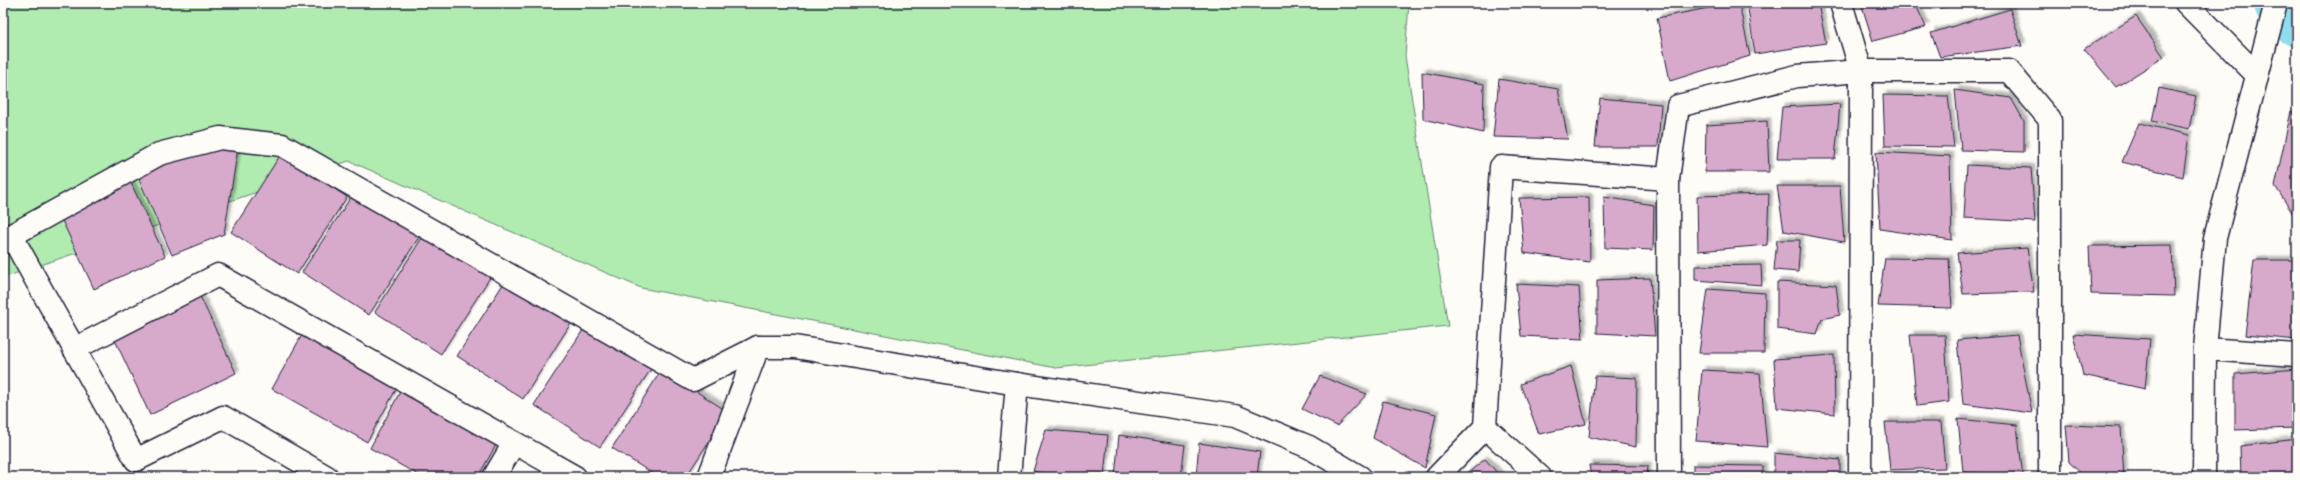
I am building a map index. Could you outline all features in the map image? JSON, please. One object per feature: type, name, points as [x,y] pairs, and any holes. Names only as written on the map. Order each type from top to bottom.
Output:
[{"type":"street","points":[[1841,3],[1861,71],[1860,477]]},
{"type":"street","points":[[2186,3],[2256,74]]},
{"type":"street","points":[[2204,477],[2205,349],[2214,238],[2256,74],[2276,3]]},
{"type":"street","points":[[1669,477],[1668,179],[1678,106],[1797,76],[1861,71],[2009,71],[2050,120],[2050,477]]},
{"type":"street","points":[[327,477],[223,417],[136,460],[74,349],[7,238],[159,154],[220,138],[282,145],[693,380],[758,347],[795,347],[1017,384],[1235,416],[1309,447],[1360,477]]},
{"type":"street","points":[[1436,477],[1485,427],[1501,167],[1668,179]]},
{"type":"street","points":[[74,349],[218,275],[575,477]]},
{"type":"street","points":[[709,477],[758,347]]},
{"type":"street","points":[[2205,349],[2297,354]]},
{"type":"street","points":[[1009,477],[1017,384]]},
{"type":"street","points":[[1485,427],[1540,477]]},
{"type":"street","points":[[494,477],[514,443]]},
{"type":"green space","points":[[3,3],[1409,3],[1405,56],[1448,326],[1056,368],[641,288],[349,161],[5,277],[3,276]]},
{"type":"building","points":[[1739,3],[1750,56],[1670,81],[1657,18]]},
{"type":"building","points":[[1747,3],[1818,3],[1826,43],[1755,54]]},
{"type":"building","points":[[1861,3],[1915,3],[1926,27],[1873,41]]},
{"type":"building","points":[[1931,3],[1971,3],[1933,9]]},
{"type":"building","points":[[2010,9],[2022,46],[1940,57],[1931,33]]},
{"type":"building","points":[[2136,16],[2164,57],[2116,87],[2084,49]]},
{"type":"building","points":[[1422,72],[1484,84],[1483,133],[1423,119]]},
{"type":"building","points":[[1499,79],[1558,89],[1568,139],[1493,137]]},
{"type":"building","points":[[2159,88],[2196,96],[2189,129],[2152,121]]},
{"type":"building","points":[[1955,90],[2011,98],[2024,121],[2024,152],[1961,150]]},
{"type":"building","points":[[1883,95],[1948,96],[1954,147],[1885,146]]},
{"type":"building","points":[[1600,98],[1661,104],[1658,147],[1595,147]]},
{"type":"building","points":[[1840,104],[1835,159],[1777,159],[1782,107]]},
{"type":"building","points":[[2291,111],[2297,114],[2297,215],[2293,214],[2275,186]]},
{"type":"building","points":[[1767,121],[1769,172],[1705,172],[1706,125]]},
{"type":"building","points":[[2139,123],[2189,135],[2183,177],[2122,162]]},
{"type":"building","points":[[217,148],[238,148],[224,234],[172,255],[137,175],[164,164]]},
{"type":"building","points":[[1876,152],[1950,156],[1952,240],[1880,229]]},
{"type":"building","points":[[281,154],[347,197],[297,274],[231,232]]},
{"type":"building","points":[[1967,165],[2031,168],[2035,222],[1964,218]]},
{"type":"building","points":[[130,181],[165,256],[94,289],[59,214]]},
{"type":"building","points":[[1777,186],[1840,186],[1844,242],[1784,231]]},
{"type":"building","points":[[353,194],[419,237],[369,315],[302,272]]},
{"type":"building","points":[[1769,194],[1767,245],[1698,251],[1697,196]]},
{"type":"building","points":[[1589,197],[1590,262],[1524,253],[1519,198]]},
{"type":"building","points":[[1604,197],[1654,205],[1653,250],[1605,248]]},
{"type":"building","points":[[425,233],[491,276],[441,354],[375,312]]},
{"type":"building","points":[[1777,240],[1800,240],[1798,272],[1774,270]]},
{"type":"building","points":[[2172,245],[2174,296],[2091,294],[2089,246]]},
{"type":"building","points":[[2027,248],[2034,292],[1963,294],[1957,253]]},
{"type":"building","points":[[1885,258],[1949,259],[1952,308],[1878,306]]},
{"type":"building","points":[[2254,260],[2297,260],[2297,340],[2245,335]]},
{"type":"building","points":[[1761,265],[1762,285],[1695,280],[1695,266]]},
{"type":"building","points":[[507,278],[573,320],[523,399],[457,356]]},
{"type":"building","points":[[1650,278],[1655,336],[1597,333],[1597,280]]},
{"type":"building","points":[[1777,282],[1836,285],[1840,315],[1822,319],[1817,334],[1777,329]]},
{"type":"building","points":[[1516,284],[1579,287],[1583,339],[1521,336]]},
{"type":"building","points":[[1708,289],[1765,293],[1764,353],[1699,353]]},
{"type":"building","points":[[199,294],[236,373],[150,415],[114,338]]},
{"type":"building","points":[[585,327],[651,369],[600,447],[534,405]]},
{"type":"building","points":[[303,333],[398,386],[367,442],[272,389]]},
{"type":"building","points":[[2073,334],[2150,339],[2145,389],[2083,375]]},
{"type":"building","points":[[1910,335],[1945,335],[1949,402],[1917,406]]},
{"type":"building","points":[[2017,335],[2032,413],[1963,404],[1957,340]]},
{"type":"building","points":[[1834,355],[1835,414],[1777,408],[1774,359]]},
{"type":"building","points":[[1571,366],[1586,424],[1539,434],[1520,384]]},
{"type":"building","points":[[662,369],[728,412],[686,477],[658,477],[612,448]]},
{"type":"building","points":[[2297,369],[2297,428],[2235,430],[2235,374]]},
{"type":"building","points":[[1702,370],[1760,373],[1767,447],[1696,441]]},
{"type":"building","points":[[1320,376],[1367,394],[1337,426],[1302,409]]},
{"type":"building","points":[[1595,376],[1637,378],[1636,447],[1589,437]]},
{"type":"building","points":[[400,392],[496,445],[478,477],[422,477],[370,448]]},
{"type":"building","points":[[1383,401],[1436,414],[1425,468],[1373,438]]},
{"type":"building","points":[[1958,419],[2017,425],[2023,477],[1963,472]]},
{"type":"building","points":[[1885,422],[1941,422],[1945,468],[1890,470]]},
{"type":"building","points":[[2066,425],[2121,427],[2124,477],[2085,477],[2069,462]]},
{"type":"building","points":[[1046,430],[1108,435],[1104,477],[1057,477],[1033,471]]},
{"type":"building","points":[[1119,435],[1185,445],[1181,477],[1115,477]]},
{"type":"building","points":[[2297,439],[2297,477],[2241,477],[2240,446]]},
{"type":"building","points":[[1199,443],[1260,452],[1257,477],[1196,477]]},
{"type":"building","points":[[1774,453],[1840,460],[1840,477],[1774,477]]},
{"type":"building","points":[[1485,459],[1501,477],[1463,477]]},
{"type":"building","points":[[1589,465],[1648,466],[1647,477],[1591,477]]},
{"type":"building","points":[[1693,465],[1763,466],[1763,477],[1693,477]]},
{"type":"waterway","points":[[2283,3],[2297,17]]}]
